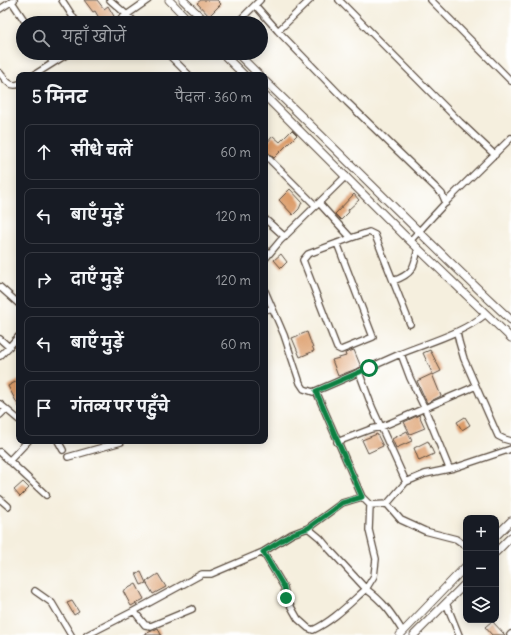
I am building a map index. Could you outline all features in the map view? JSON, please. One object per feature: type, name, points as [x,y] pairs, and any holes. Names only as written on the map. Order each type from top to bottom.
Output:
[{"type":"street","points":[[62,0],[72,16]]},
{"type":"street","points":[[110,0],[128,15],[148,0]]},
{"type":"street","points":[[169,0],[184,16]]},
{"type":"street","points":[[184,0],[200,16]]},
{"type":"street","points":[[244,16],[260,0]]},
{"type":"street","points":[[278,31],[310,0]]},
{"type":"street","points":[[339,0],[460,122],[495,155]]},
{"type":"street","points":[[431,0],[511,80]]},
{"type":"street","points":[[0,9],[13,1],[22,16]]},
{"type":"street","points":[[255,5],[265,16]]},
{"type":"street","points":[[268,20],[372,126],[442,194],[446,203]]},
{"type":"street","points":[[39,72],[58,60]]},
{"type":"street","points":[[174,60],[186,72]]},
{"type":"street","points":[[229,60],[241,72]]},
{"type":"street","points":[[244,60],[256,72]]},
{"type":"street","points":[[0,73],[10,84],[16,86]]},
{"type":"street","points":[[268,84],[511,320]]},
{"type":"street","points":[[268,99],[410,241],[511,338]]},
{"type":"street","points":[[410,241],[511,138]]},
{"type":"street","points":[[268,158],[351,238]]},
{"type":"street","points":[[268,256],[346,176]]},
{"type":"street","points":[[268,222],[285,237]]},
{"type":"street","points":[[337,243],[373,337],[342,350],[337,348],[304,260],[308,254],[337,243],[351,238],[372,232],[410,324]]},
{"type":"street","points":[[393,281],[408,274],[413,268],[418,248]]},
{"type":"street","points":[[0,287],[16,301]]},
{"type":"street","points":[[268,298],[284,335],[300,383],[304,389],[313,392],[401,354],[457,332],[486,314]]},
{"type":"street","points":[[268,309],[272,308]]},
{"type":"street","points":[[457,332],[460,347],[498,436],[511,441]]},
{"type":"street","points":[[0,339],[8,347]]},
{"type":"street","points":[[0,356],[16,339]]},
{"type":"street","points":[[401,354],[449,468]]},
{"type":"street","points":[[359,372],[372,407],[406,482]]},
{"type":"street","points":[[337,442],[371,429],[381,427],[476,386]]},
{"type":"street","points":[[263,552],[284,587],[286,598],[290,607],[298,619],[308,628],[313,630],[336,615],[366,589],[374,576],[376,559],[369,530],[370,505],[362,497],[316,391]]},
{"type":"street","points":[[0,404],[16,417]]},
{"type":"street","points":[[0,415],[6,409]]},
{"type":"street","points":[[9,461],[25,444]]},
{"type":"street","points":[[60,444],[63,450]]},
{"type":"street","points":[[68,457],[112,444]]},
{"type":"street","points":[[370,505],[387,504],[406,482],[425,474],[475,461],[511,449]]},
{"type":"street","points":[[0,452],[46,495]]},
{"type":"street","points":[[87,635],[202,574],[211,574],[263,552],[292,534],[308,528],[342,503],[362,497]]},
{"type":"street","points":[[0,499],[8,506]]},
{"type":"street","points":[[387,504],[401,520],[425,531],[456,539],[463,544]]},
{"type":"street","points":[[499,533],[511,521]]},
{"type":"street","points":[[308,528],[320,538],[366,589],[388,608],[402,633],[463,569]]},
{"type":"street","points":[[497,551],[511,537]]},
{"type":"street","points":[[414,635],[463,586]]},
{"type":"street","points":[[36,591],[52,603],[70,635]]},
{"type":"street","points":[[446,603],[459,635]]},
{"type":"street","points":[[134,611],[145,625],[151,626],[192,609]]},
{"type":"building","points":[[84,0],[97,0],[104,9],[108,6],[114,16],[98,16],[95,11],[93,12]]},
{"type":"building","points":[[201,0],[217,0],[221,4],[209,16],[197,3]]},
{"type":"building","points":[[292,130],[297,135],[274,158],[268,153],[268,142],[273,136],[280,142]]},
{"type":"building","points":[[290,189],[302,202],[299,209],[293,215],[279,200]]},
{"type":"building","points":[[354,194],[359,200],[348,210],[349,212],[341,220],[335,214]]},
{"type":"building","points":[[281,254],[287,262],[281,268],[274,260]]},
{"type":"building","points":[[307,332],[314,351],[300,357],[292,338]]},
{"type":"building","points":[[354,350],[361,367],[338,376],[332,360],[346,356],[345,353]]},
{"type":"building","points":[[430,350],[441,371],[433,375],[423,353]]},
{"type":"building","points":[[432,374],[441,396],[427,403],[417,381]]},
{"type":"building","points":[[16,382],[16,401],[8,386]]},
{"type":"building","points":[[419,415],[425,428],[410,434],[404,422]]},
{"type":"building","points":[[465,417],[470,425],[462,430],[457,422]]},
{"type":"building","points":[[407,431],[412,441],[396,448],[392,439]]},
{"type":"building","points":[[377,434],[383,446],[368,453],[362,440]]},
{"type":"building","points":[[428,441],[434,454],[419,461],[414,448]]},
{"type":"building","points":[[23,482],[29,488],[20,497],[14,490]]},
{"type":"building","points":[[141,572],[146,583],[141,585],[136,574]]},
{"type":"building","points":[[158,574],[166,587],[153,594],[146,582]]},
{"type":"building","points":[[136,584],[144,599],[131,606],[123,591]]},
{"type":"building","points":[[72,601],[79,612],[74,615],[67,603]]},
{"type":"building","points":[[490,623],[494,623],[505,635],[492,635],[485,627]]},
{"type":"building","points":[[158,628],[161,635],[143,635],[156,629]]},
{"type":"route","points":[[286,598],[284,587],[263,552],[292,534],[308,528],[342,503],[362,497],[316,391],[369,368]]}]
